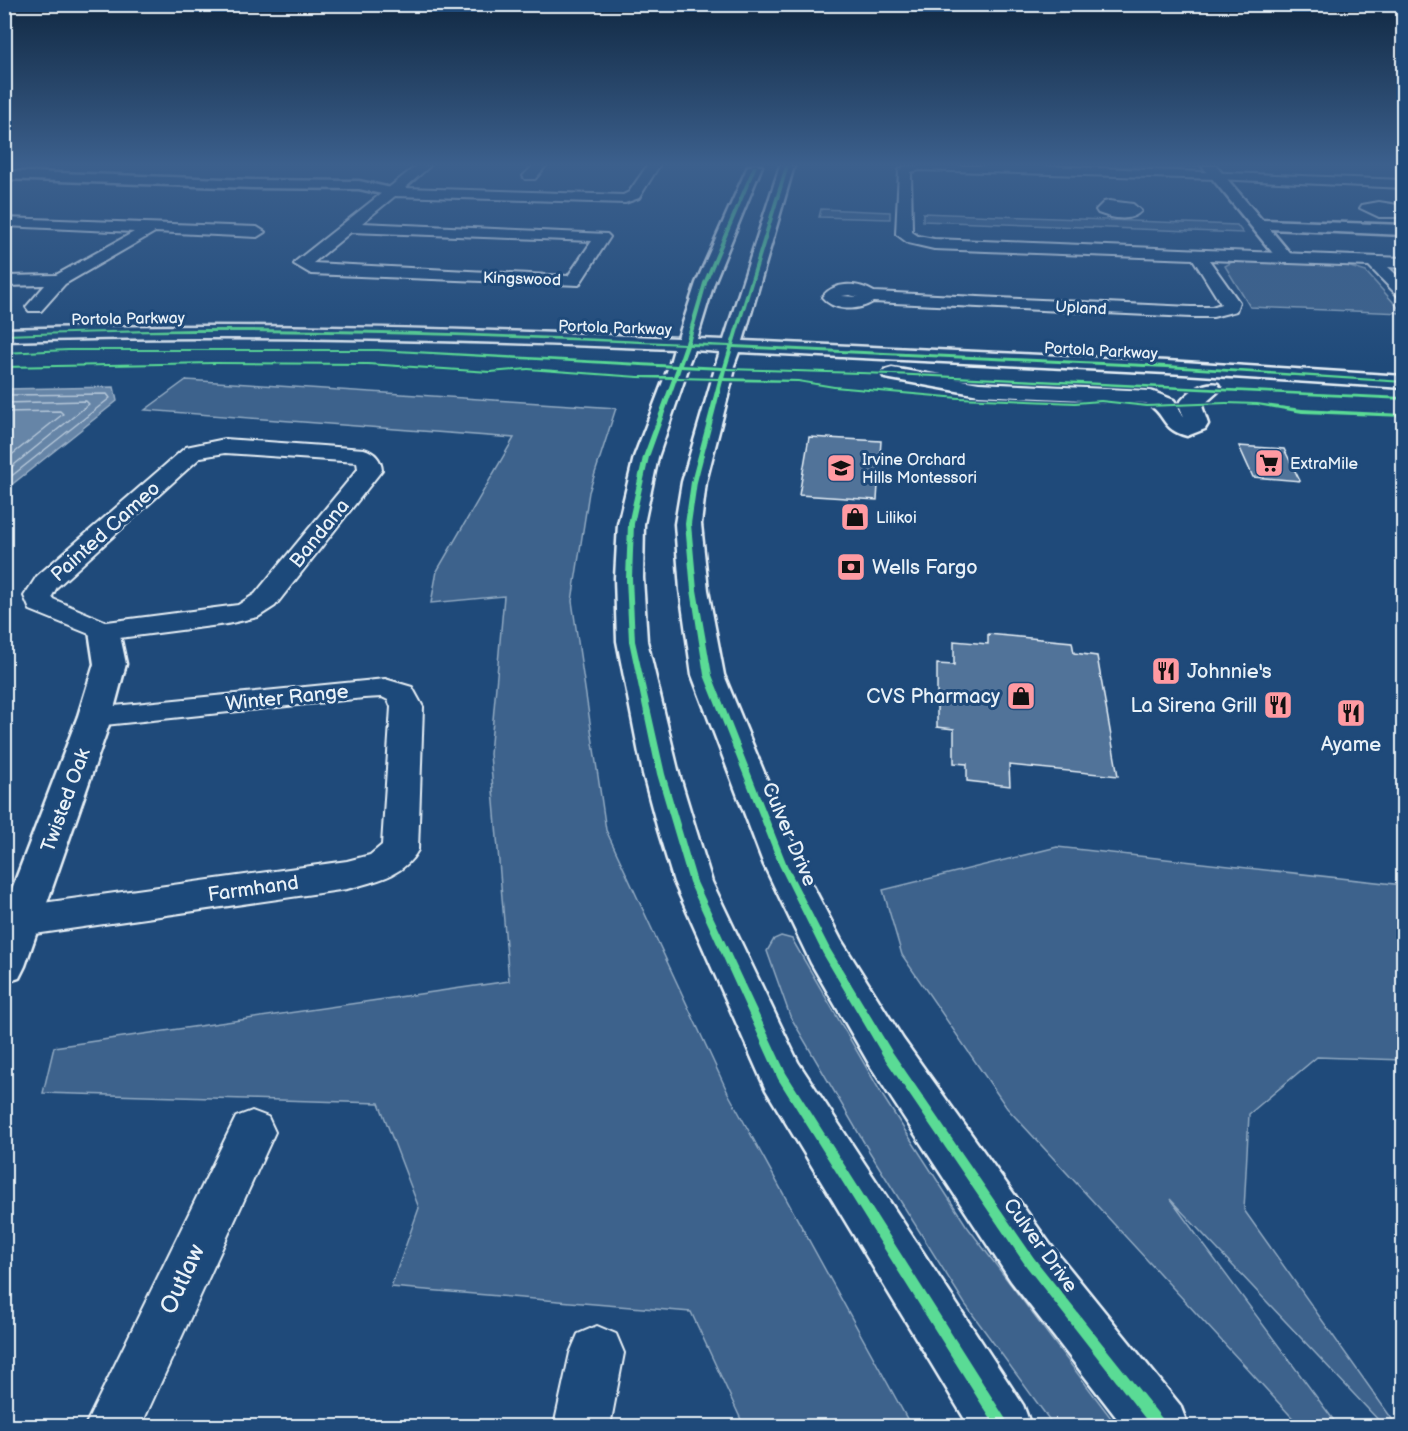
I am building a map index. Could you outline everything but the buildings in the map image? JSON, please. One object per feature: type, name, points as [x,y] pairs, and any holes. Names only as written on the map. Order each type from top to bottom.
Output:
[{"type":"main road","points":[[726,233],[705,283],[687,344],[646,457],[631,524],[629,578],[632,640],[661,774],[693,882],[782,1076],[1002,1426]]},
{"type":"main road","name":"Culver Drive","points":[[767,233],[702,446],[688,524],[694,590],[708,675],[783,865],[825,951],[887,1053],[1030,1262],[1159,1426]]},
{"type":"main road","points":[[1265,233],[1286,258]]},
{"type":"main road","name":"Portola Parkway","points":[[4,335],[242,330],[392,332],[1156,366],[1404,382]]},
{"type":"main road","name":"Portola Parkway","points":[[4,352],[378,350],[725,369],[892,374],[1404,399]]},
{"type":"main road","points":[[892,374],[979,389],[1151,397],[1166,405],[1174,423],[1187,429],[1197,424],[1190,404],[1210,390]]},
{"type":"main road","name":"Twisted Oak","points":[[4,966],[95,716],[110,664],[104,631]]},
{"type":"street","points":[[35,307],[59,280],[144,233]]},
{"type":"street","name":"Kingswood","points":[[340,233],[302,264],[311,269],[573,280],[602,237],[494,233]]},
{"type":"street","points":[[906,233],[906,236],[926,243],[1404,263]]},
{"type":"street","name":"Upland","points":[[869,297],[1191,312],[1225,310],[1230,306],[1230,302],[1198,255]]},
{"type":"street","points":[[1374,262],[1404,292]]},
{"type":"street","points":[[4,280],[59,280]]},
{"type":"street","name":"Bandana","points":[[104,631],[227,616],[248,611],[265,600],[370,470],[370,464],[364,456],[349,453],[225,446],[210,448]]},
{"type":"street","name":"Painted Cameo","points":[[104,631],[40,604],[38,596],[47,582],[184,460],[194,452],[210,448]]},
{"type":"street","name":"Winter Range","points":[[95,716],[385,688],[401,694],[407,707],[405,771]]},
{"type":"street","name":"Farmhand","points":[[21,921],[347,875],[382,865],[400,850],[405,771]]},
{"type":"street","name":"Outlaw","points":[[113,1426],[252,1132]]},
{"type":"street","points":[[582,1426],[597,1353]]},
{"type":"shaded area","points":[[1234,261],[1347,266],[1366,272],[1403,313],[1250,307],[1225,266]]},
{"type":"shaded area","points":[[186,380],[616,408],[589,492],[572,601],[606,830],[728,1093],[911,1426],[744,1426],[691,1312],[391,1287],[419,1208],[379,1103],[43,1093],[54,1047],[509,981],[490,754],[504,596],[431,603],[437,571],[514,438],[145,410]]},
{"type":"shaded area","points":[[1057,847],[1403,885],[1403,1060],[1317,1057],[1249,1114],[1244,1210],[1397,1426],[1384,1426],[1170,1199],[1338,1426],[1300,1426],[1007,1108],[902,955],[883,890]]},
{"type":"shaded area","points":[[781,936],[792,939],[884,1098],[966,1225],[1117,1426],[1054,1426],[965,1304],[869,1151],[790,1016],[767,951],[774,939]]},
{"type":"water","points":[[114,387],[117,401],[5,490],[5,389]]},
{"type":"cycle path","points":[[726,233],[705,283],[687,344],[646,457],[631,524],[629,578],[632,641],[661,774],[693,882],[782,1076],[1002,1426]]},
{"type":"cycle path","points":[[766,233],[721,380],[694,482],[688,524],[694,590],[708,675],[783,865],[826,951],[887,1053],[1030,1262],[1159,1426]]},
{"type":"cycle path","points":[[4,335],[292,331],[484,336],[1088,363],[1404,382]]},
{"type":"cycle path","points":[[4,353],[68,350],[378,350],[725,369],[892,374],[1404,399]]},
{"type":"cycle path","points":[[4,367],[214,363],[368,364],[490,372],[528,369],[638,377],[798,381],[834,387],[959,398],[1075,403],[1101,401],[1147,406],[1257,404],[1302,411],[1404,416]]},
{"type":"place","name":"ExtraMile","points":[[1269,463]]},
{"type":"place","name":"Irvine Orchard Hills Montessori","points":[[841,468]]},
{"type":"place","name":"Lilikoi","points":[[855,517]]},
{"type":"place","name":"Wells Fargo","points":[[851,567]]},
{"type":"place","name":"Johnnie's","points":[[1166,671]]},
{"type":"place","name":"CVS Pharmacy","points":[[1021,696]]},
{"type":"place","name":"La Sirena Grill","points":[[1278,705]]},
{"type":"place","name":"Ayame","points":[[1351,713]]}]
